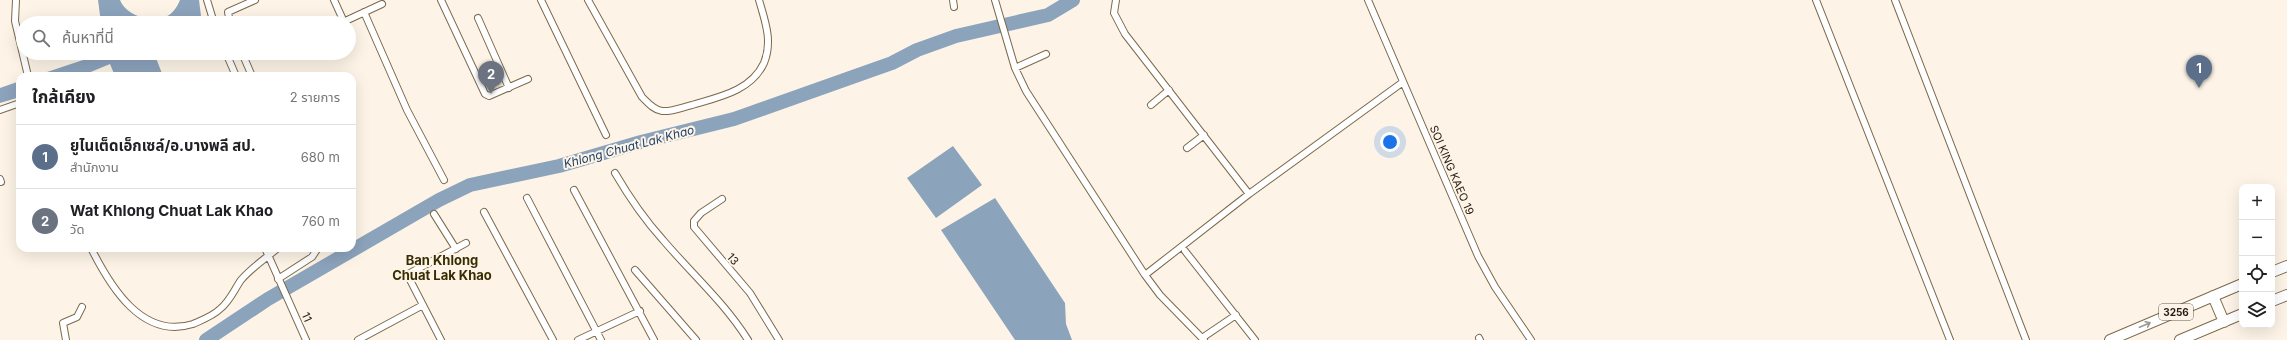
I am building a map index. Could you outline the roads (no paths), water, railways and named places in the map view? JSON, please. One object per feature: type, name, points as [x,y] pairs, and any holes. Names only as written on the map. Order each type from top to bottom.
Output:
[{"type":"main road","points":[[2275,271],[2287,266]]},
{"type":"main road","name":"3256","points":[[2110,340],[2239,285]]},
{"type":"main road","points":[[2275,300],[2287,295]]},
{"type":"main road","points":[[2213,296],[2224,322]]},
{"type":"main road","name":"3256","points":[[2180,340],[2239,315]]},
{"type":"street","points":[[16,0],[16,25]]},
{"type":"street","points":[[207,0],[212,16]]},
{"type":"street","points":[[229,16],[228,12],[255,0]]},
{"type":"street","points":[[334,0],[340,16]]},
{"type":"street","points":[[441,0],[485,94],[489,96],[528,79]]},
{"type":"street","points":[[541,0],[606,135]]},
{"type":"street","points":[[588,0],[642,97],[657,109],[663,111],[678,109],[730,94],[745,85],[758,72],[764,62],[769,38],[759,0]]},
{"type":"street","points":[[952,0],[954,7]]},
{"type":"street","points":[[995,0],[1015,68],[1026,91],[1144,275],[1160,295],[1203,339],[1236,315]]},
{"type":"street","points":[[1116,0],[1114,13],[1116,18],[1249,194]]},
{"type":"street","name":"SOI KING KAEO 19","points":[[1368,0],[1478,256],[1495,287],[1531,340]]},
{"type":"street","points":[[1816,0],[1950,340]]},
{"type":"street","points":[[1895,0],[2026,340]]},
{"type":"street","points":[[355,16],[382,4]]},
{"type":"street","points":[[364,12],[407,110],[444,180]]},
{"type":"street","points":[[478,18],[509,88]]},
{"type":"street","points":[[1015,68],[1046,54]]},
{"type":"street","points":[[24,60],[27,72]]},
{"type":"street","points":[[229,60],[234,72]]},
{"type":"street","points":[[245,60],[250,72]]},
{"type":"street","points":[[1144,275],[1249,194],[1403,82]]},
{"type":"street","points":[[1151,105],[1169,90]]},
{"type":"street","points":[[0,110],[16,104]]},
{"type":"street","points":[[1187,148],[1204,135]]},
{"type":"street","points":[[615,173],[632,202],[663,240],[726,308],[748,340]]},
{"type":"street","points":[[574,190],[640,311],[654,340]]},
{"type":"street","points":[[527,198],[601,340]]},
{"type":"street","name":"13","points":[[722,199],[701,213],[694,221],[694,227],[750,293],[779,340]]},
{"type":"street","points":[[484,212],[554,340]]},
{"type":"street","points":[[434,214],[456,249]]},
{"type":"street","points":[[441,340],[410,280],[410,273],[466,243]]},
{"type":"street","points":[[1185,251],[1255,340]]},
{"type":"street","points":[[93,252],[101,267],[126,305],[140,319],[163,330],[184,328],[220,310],[231,298],[242,280],[273,252]]},
{"type":"street","name":"11","points":[[266,252],[306,340]]},
{"type":"street","points":[[278,279],[312,257],[315,252]]},
{"type":"street","points":[[635,270],[696,340]]},
{"type":"street","points":[[358,340],[423,305]]},
{"type":"street","points":[[66,340],[63,323],[78,316],[82,307]]},
{"type":"street","points":[[578,340],[640,311]]},
{"type":"water","points":[[98,0],[120,0],[123,6],[139,16],[100,16]]},
{"type":"water","points":[[180,0],[199,0],[201,16],[167,16],[176,8]]},
{"type":"water","points":[[83,60],[157,60],[161,72],[113,72],[110,64],[91,72],[47,72]]},
{"type":"water","points":[[16,82],[16,98],[0,103],[0,88]]},
{"type":"water","points":[[953,146],[982,185],[936,218],[907,178]]},
{"type":"water","points":[[995,198],[1065,303],[1066,324],[1072,340],[1015,340],[941,230]]},
{"type":"waterway","name":"Khlong Chuat Lak Khao","points":[[356,248],[439,200],[470,185],[559,166],[641,142],[734,119],[892,63],[917,50],[956,36],[1048,15],[1073,0]]},
{"type":"waterway","name":"Khlong Chuat Lak Khao","points":[[206,340],[268,299],[349,252]]},
{"type":"place","name":"ยูไนเต็ดเอ็กเซล์/อ.บางพลี สป.","points":[[2199,88]]},
{"type":"place","name":"Wat Khlong Chuat Lak Khao","points":[[491,94]]},
{"type":"district","name":"Ban Khlong Chuat Lak Khao","points":[[442,268]]}]
